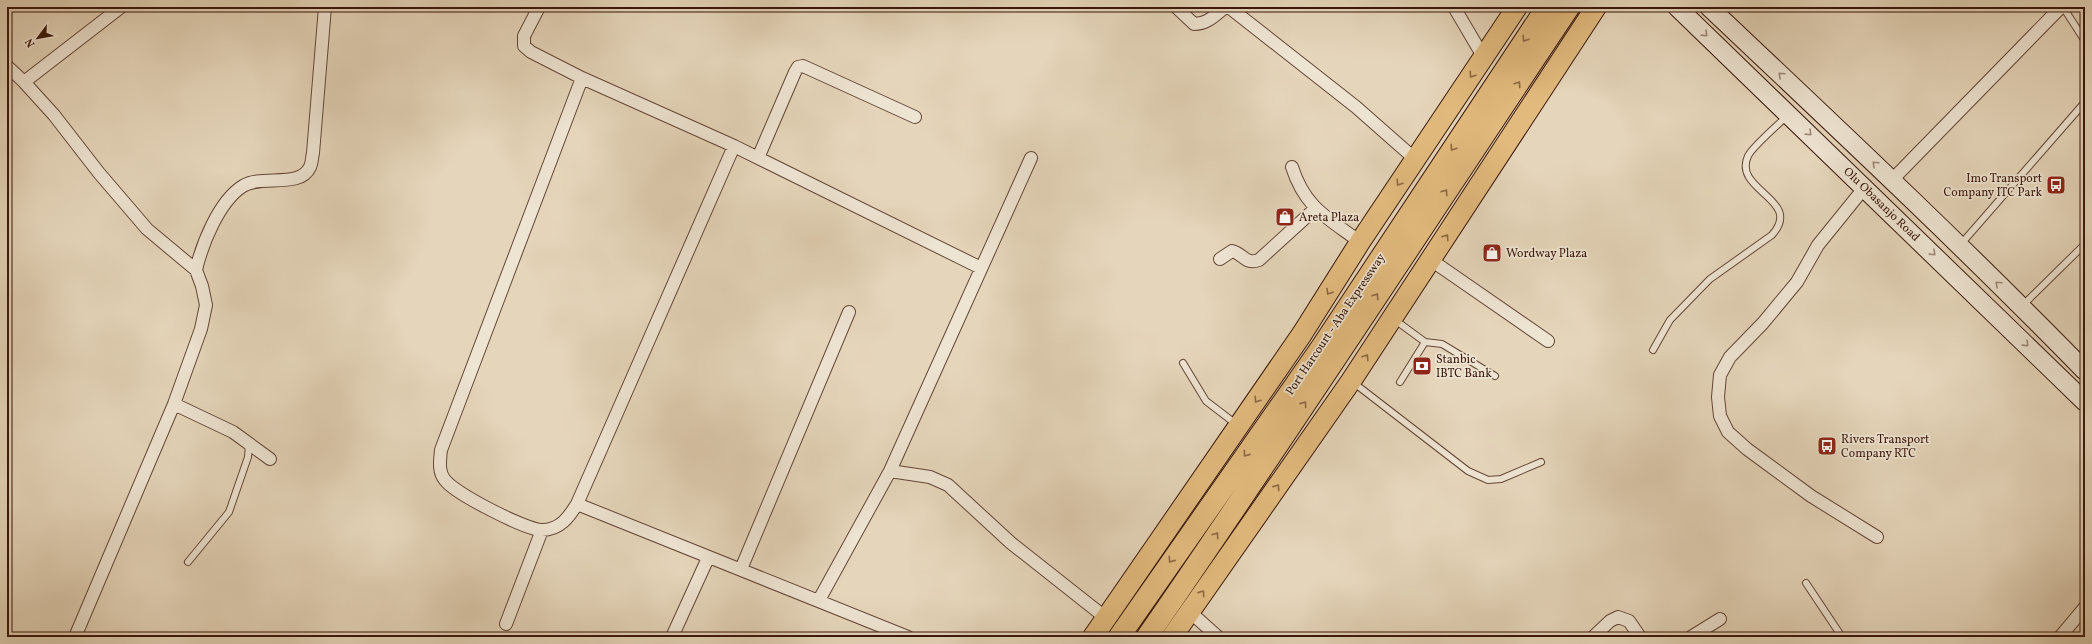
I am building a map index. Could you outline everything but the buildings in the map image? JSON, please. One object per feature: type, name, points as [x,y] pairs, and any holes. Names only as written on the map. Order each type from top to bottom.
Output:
[{"type":"highway","name":"Port Harcourt - Aba Expressway","points":[[1146,637],[1342,350],[1386,265],[1547,7]]},
{"type":"highway","name":"Port Harcourt - Aba Expressway","points":[[1119,637],[1321,348],[1386,265],[1569,7]]},
{"type":"main road","points":[[1093,637],[1302,334],[1360,242],[1517,7]]},
{"type":"main road","points":[[1172,637],[1351,381],[1596,7]]},
{"type":"main road","name":"Olu Obasanjo Road","points":[[1677,7],[1865,187],[2085,402]]},
{"type":"main road","name":"Olu Obasanjo Road","points":[[1709,7],[1892,180],[1958,247],[2022,306],[2085,371]]},
{"type":"street","points":[[24,82],[121,7]]},
{"type":"street","points":[[196,270],[201,248],[215,219],[242,187],[255,181],[297,179],[305,174],[310,167],[313,152],[325,7]]},
{"type":"street","points":[[539,7],[524,36],[524,46],[532,52],[582,78],[734,146],[981,268]]},
{"type":"street","points":[[1176,7],[1194,24],[1201,24],[1208,21],[1224,8],[1230,8],[1356,107],[1415,160]]},
{"type":"street","points":[[1454,7],[1484,58]]},
{"type":"street","points":[[1892,180],[2062,7]]},
{"type":"street","points":[[7,66],[54,115],[99,174],[147,229],[196,270],[202,286],[206,305],[201,329],[174,404],[75,637]]},
{"type":"street","points":[[758,158],[798,67],[803,66],[915,117]]},
{"type":"street","points":[[582,78],[441,450],[442,476],[444,480],[458,492],[526,526],[542,530],[555,528],[563,523],[577,504],[734,146]]},
{"type":"street","points":[[819,600],[890,471],[1031,158]]},
{"type":"street","points":[[1292,167],[1305,198],[1360,242]]},
{"type":"street","points":[[1865,187],[1818,245],[1797,282],[1763,323],[1730,357],[1720,375],[1718,398],[1720,416],[1728,432],[1746,449],[1811,496],[1877,537]]},
{"type":"street","points":[[1220,259],[1232,251],[1247,261],[1253,262],[1259,260],[1316,208]]},
{"type":"street","points":[[1431,260],[1548,341]]},
{"type":"street","points":[[741,569],[849,312]]},
{"type":"street","points":[[174,404],[234,432],[270,459]]},
{"type":"street","points":[[890,471],[930,477],[948,484],[1011,543],[1106,618]]},
{"type":"street","points":[[577,504],[708,558],[741,569],[908,637]]},
{"type":"street","points":[[506,624],[542,530]]},
{"type":"street","points":[[672,637],[708,558]]},
{"type":"street","points":[[2060,637],[2085,607]]},
{"type":"street","points":[[1190,611],[1218,637]]},
{"type":"street","points":[[1593,637],[1610,621],[1618,617],[1629,621],[1640,637]]},
{"type":"street","points":[[1691,637],[1720,619]]},
{"type":"lane","points":[[2062,7],[2085,41]]},
{"type":"lane","points":[[1958,247],[2085,102]]},
{"type":"lane","points":[[1653,350],[1670,320],[1710,279],[1772,235],[1779,227],[1782,219],[1779,211],[1770,199],[1752,181],[1747,172],[1746,165],[1748,155],[1789,114]]},
{"type":"lane","points":[[2022,306],[2085,244]]},
{"type":"lane","points":[[1392,318],[1425,342],[1442,344],[1495,376]]},
{"type":"lane","points":[[1400,382],[1425,342]]},
{"type":"lane","points":[[1183,363],[1206,401],[1239,426]]},
{"type":"lane","points":[[1351,381],[1468,471],[1488,480],[1501,479],[1541,462]]},
{"type":"lane","points":[[188,562],[229,512],[248,457],[249,444]]},
{"type":"lane","points":[[1806,583],[1842,637]]},
{"type":"place","name":"Imo Transport Company ITC Park","points":[[2056,185]]},
{"type":"place","name":"Areta Plaza","points":[[1285,217]]},
{"type":"place","name":"Wordway Plaza","points":[[1492,253]]},
{"type":"place","name":"Stanbic IBTC Bank","points":[[1422,366]]},
{"type":"place","name":"Rivers Transport Company RTC","points":[[1827,446]]}]
